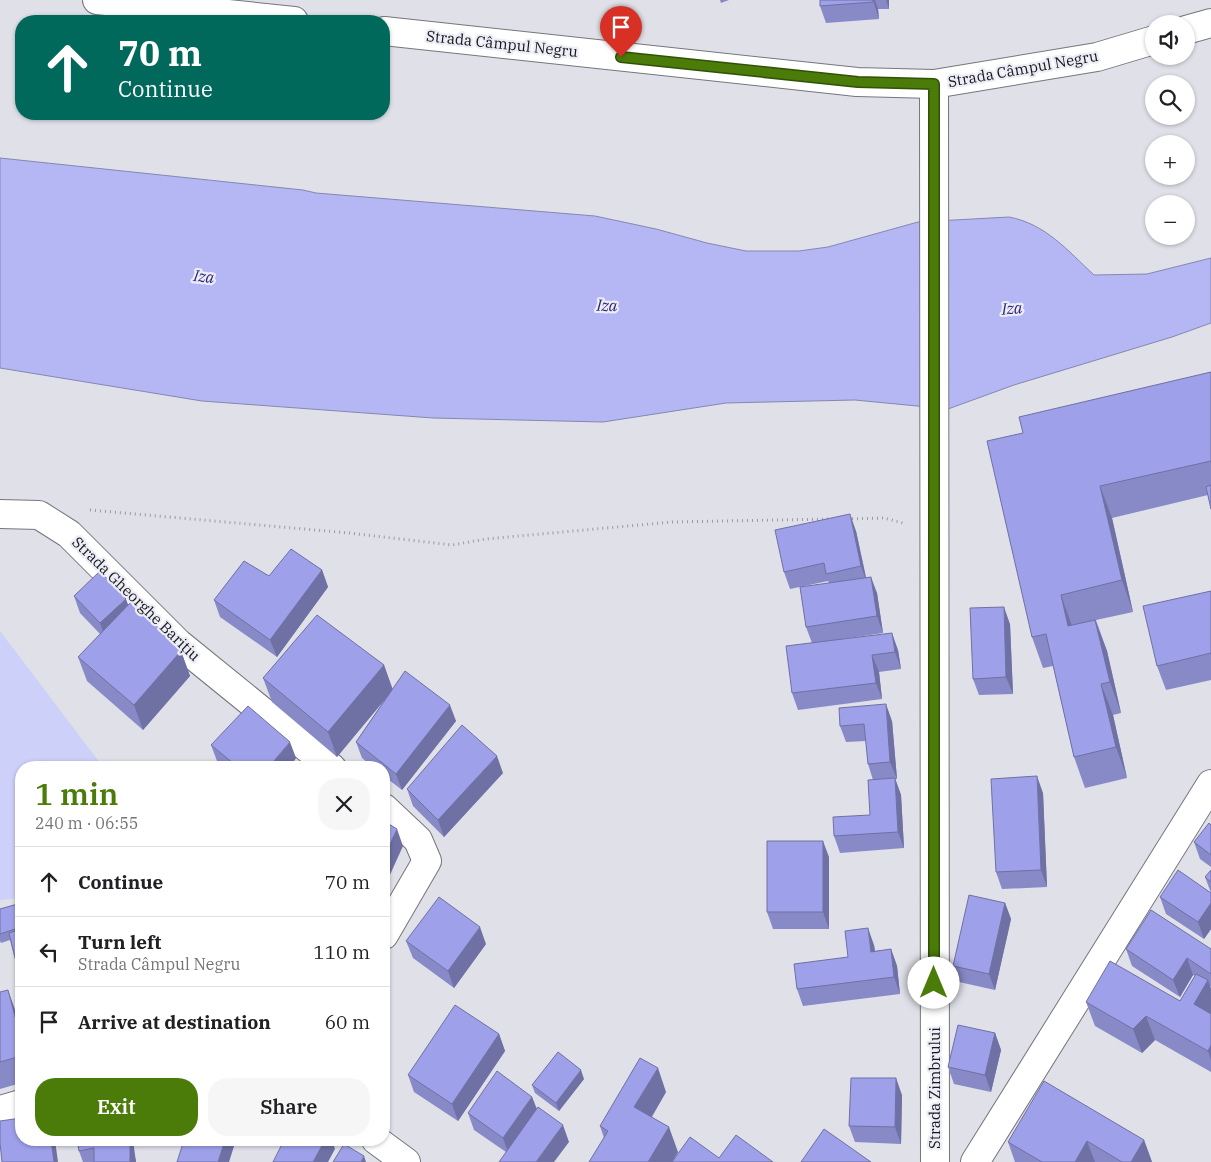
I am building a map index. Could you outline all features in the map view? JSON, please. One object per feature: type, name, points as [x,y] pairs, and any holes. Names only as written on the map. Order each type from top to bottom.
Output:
[{"type":"street","points":[[97,0],[238,15]]},
{"type":"street","points":[[1195,27],[1211,23]]},
{"type":"street","name":"Strada Câmpul Negru","points":[[390,32],[858,82],[934,84],[1097,57],[1145,43]]},
{"type":"street","name":"Strada Zimbrului","points":[[934,84],[935,1162]]},
{"type":"street","name":"Strada Gheorghe Barițiu","points":[[0,514],[39,514],[69,534],[178,642],[323,761]]},
{"type":"street","points":[[976,1162],[1211,784]]},
{"type":"street","points":[[390,814],[418,840],[427,861],[390,925]]},
{"type":"street","points":[[0,1110],[15,1106]]},
{"type":"street","points":[[384,1146],[406,1162]]},
{"type":"path","points":[[87,510],[349,533],[452,545],[486,539],[672,522],[834,519]]},
{"type":"path","points":[[844,519],[884,518],[911,525],[934,539]]},
{"type":"shaded area","points":[[0,631],[98,761],[15,761],[15,899],[0,900]]},
{"type":"water","name":"Iza","points":[[0,158],[303,190],[316,193],[595,216],[746,251],[799,251],[828,247],[918,222],[1009,217],[1045,232],[1094,275],[1147,274],[1211,258],[1211,323],[1172,337],[1014,385],[948,409],[855,400],[726,403],[603,422],[433,418],[202,401],[0,368]]},
{"type":"building","points":[[820,0],[873,0],[873,2],[820,6]]},
{"type":"building","points":[[1211,372],[1211,461],[1100,486],[1122,580],[1061,595],[1068,626],[1095,620],[1110,682],[1101,684],[1116,747],[1074,757],[1046,634],[1032,637],[987,441],[1023,433],[1019,417]]},
{"type":"building","points":[[1211,485],[1211,509],[1206,487]]},
{"type":"building","points":[[850,514],[861,566],[826,574],[824,563],[784,572],[775,530]]},
{"type":"building","points":[[291,549],[322,570],[270,640],[214,600],[244,561],[269,576]]},
{"type":"building","points":[[100,571],[126,599],[100,623],[74,596]]},
{"type":"building","points":[[871,577],[877,616],[806,627],[800,587]]},
{"type":"building","points":[[1211,591],[1211,653],[1157,666],[1143,606]]},
{"type":"building","points":[[132,601],[181,651],[134,705],[78,657]]},
{"type":"building","points":[[1004,607],[1006,677],[973,679],[970,608]]},
{"type":"building","points":[[317,615],[384,665],[328,732],[263,678]]},
{"type":"building","points":[[892,633],[895,652],[872,655],[876,683],[792,693],[786,646]]},
{"type":"building","points":[[405,671],[450,705],[396,774],[390,769],[390,761],[380,761],[356,742]]},
{"type":"building","points":[[886,704],[890,762],[868,764],[864,724],[840,726],[839,708]]},
{"type":"building","points":[[248,706],[290,742],[274,761],[230,761],[211,745]]},
{"type":"building","points":[[462,725],[497,756],[438,820],[407,789]]},
{"type":"building","points":[[1037,776],[1041,870],[996,872],[991,779]]},
{"type":"building","points":[[895,778],[898,832],[834,836],[833,817],[870,815],[868,780]]},
{"type":"building","points":[[1209,823],[1211,825],[1211,855],[1194,842]]},
{"type":"building","points":[[390,825],[397,829],[390,844]]},
{"type":"building","points":[[767,841],[823,841],[823,912],[767,912]]},
{"type":"building","points":[[1178,870],[1211,893],[1211,903],[1198,922],[1160,897]]},
{"type":"building","points":[[1211,870],[1211,882],[1205,877]]},
{"type":"building","points":[[969,895],[1005,903],[989,974],[953,966]]},
{"type":"building","points":[[439,897],[480,927],[448,971],[406,941]]},
{"type":"building","points":[[15,905],[15,929],[0,934],[0,909]]},
{"type":"building","points":[[1151,910],[1211,949],[1211,974],[1187,958],[1173,980],[1126,949]]},
{"type":"building","points":[[868,928],[871,952],[891,949],[894,977],[797,989],[794,964],[848,957],[845,931]]},
{"type":"building","points":[[15,931],[15,958],[9,933]]},
{"type":"building","points":[[1110,961],[1180,1001],[1196,974],[1208,980],[1194,1004],[1211,1014],[1211,1045],[1208,1051],[1146,1016],[1133,1029],[1086,1002]]},
{"type":"building","points":[[8,990],[15,1016],[15,1058],[0,1062],[0,992]]},
{"type":"building","points":[[455,1005],[499,1034],[452,1104],[408,1075]]},
{"type":"building","points":[[958,1025],[995,1033],[985,1075],[948,1067]]},
{"type":"building","points":[[558,1052],[581,1070],[556,1103],[532,1085]]},
{"type":"building","points":[[640,1058],[658,1068],[634,1107],[669,1127],[648,1162],[589,1162],[608,1131],[600,1126]]},
{"type":"building","points":[[497,1071],[532,1097],[503,1138],[468,1113]]},
{"type":"building","points":[[851,1078],[896,1078],[895,1127],[849,1126]]},
{"type":"building","points":[[1044,1081],[1144,1140],[1131,1162],[1122,1162],[1087,1141],[1075,1162],[1042,1162],[1008,1142]]},
{"type":"building","points":[[538,1107],[563,1125],[536,1162],[499,1162]]},
{"type":"building","points":[[15,1119],[15,1146],[52,1146],[54,1162],[2,1162],[0,1121]]},
{"type":"building","points":[[824,1129],[871,1162],[801,1162]]},
{"type":"building","points":[[736,1135],[773,1162],[672,1162],[690,1137],[719,1158]]},
{"type":"building","points":[[78,1146],[130,1146],[130,1162],[94,1162],[94,1148],[79,1151]]},
{"type":"building","points":[[182,1146],[223,1146],[218,1162],[177,1162]]},
{"type":"building","points":[[281,1146],[322,1146],[313,1162],[273,1162]]},
{"type":"building","points":[[343,1146],[347,1146],[364,1156],[361,1162],[333,1162]]},
{"type":"route","points":[[621,57],[858,82],[934,84],[934,983]]}]
